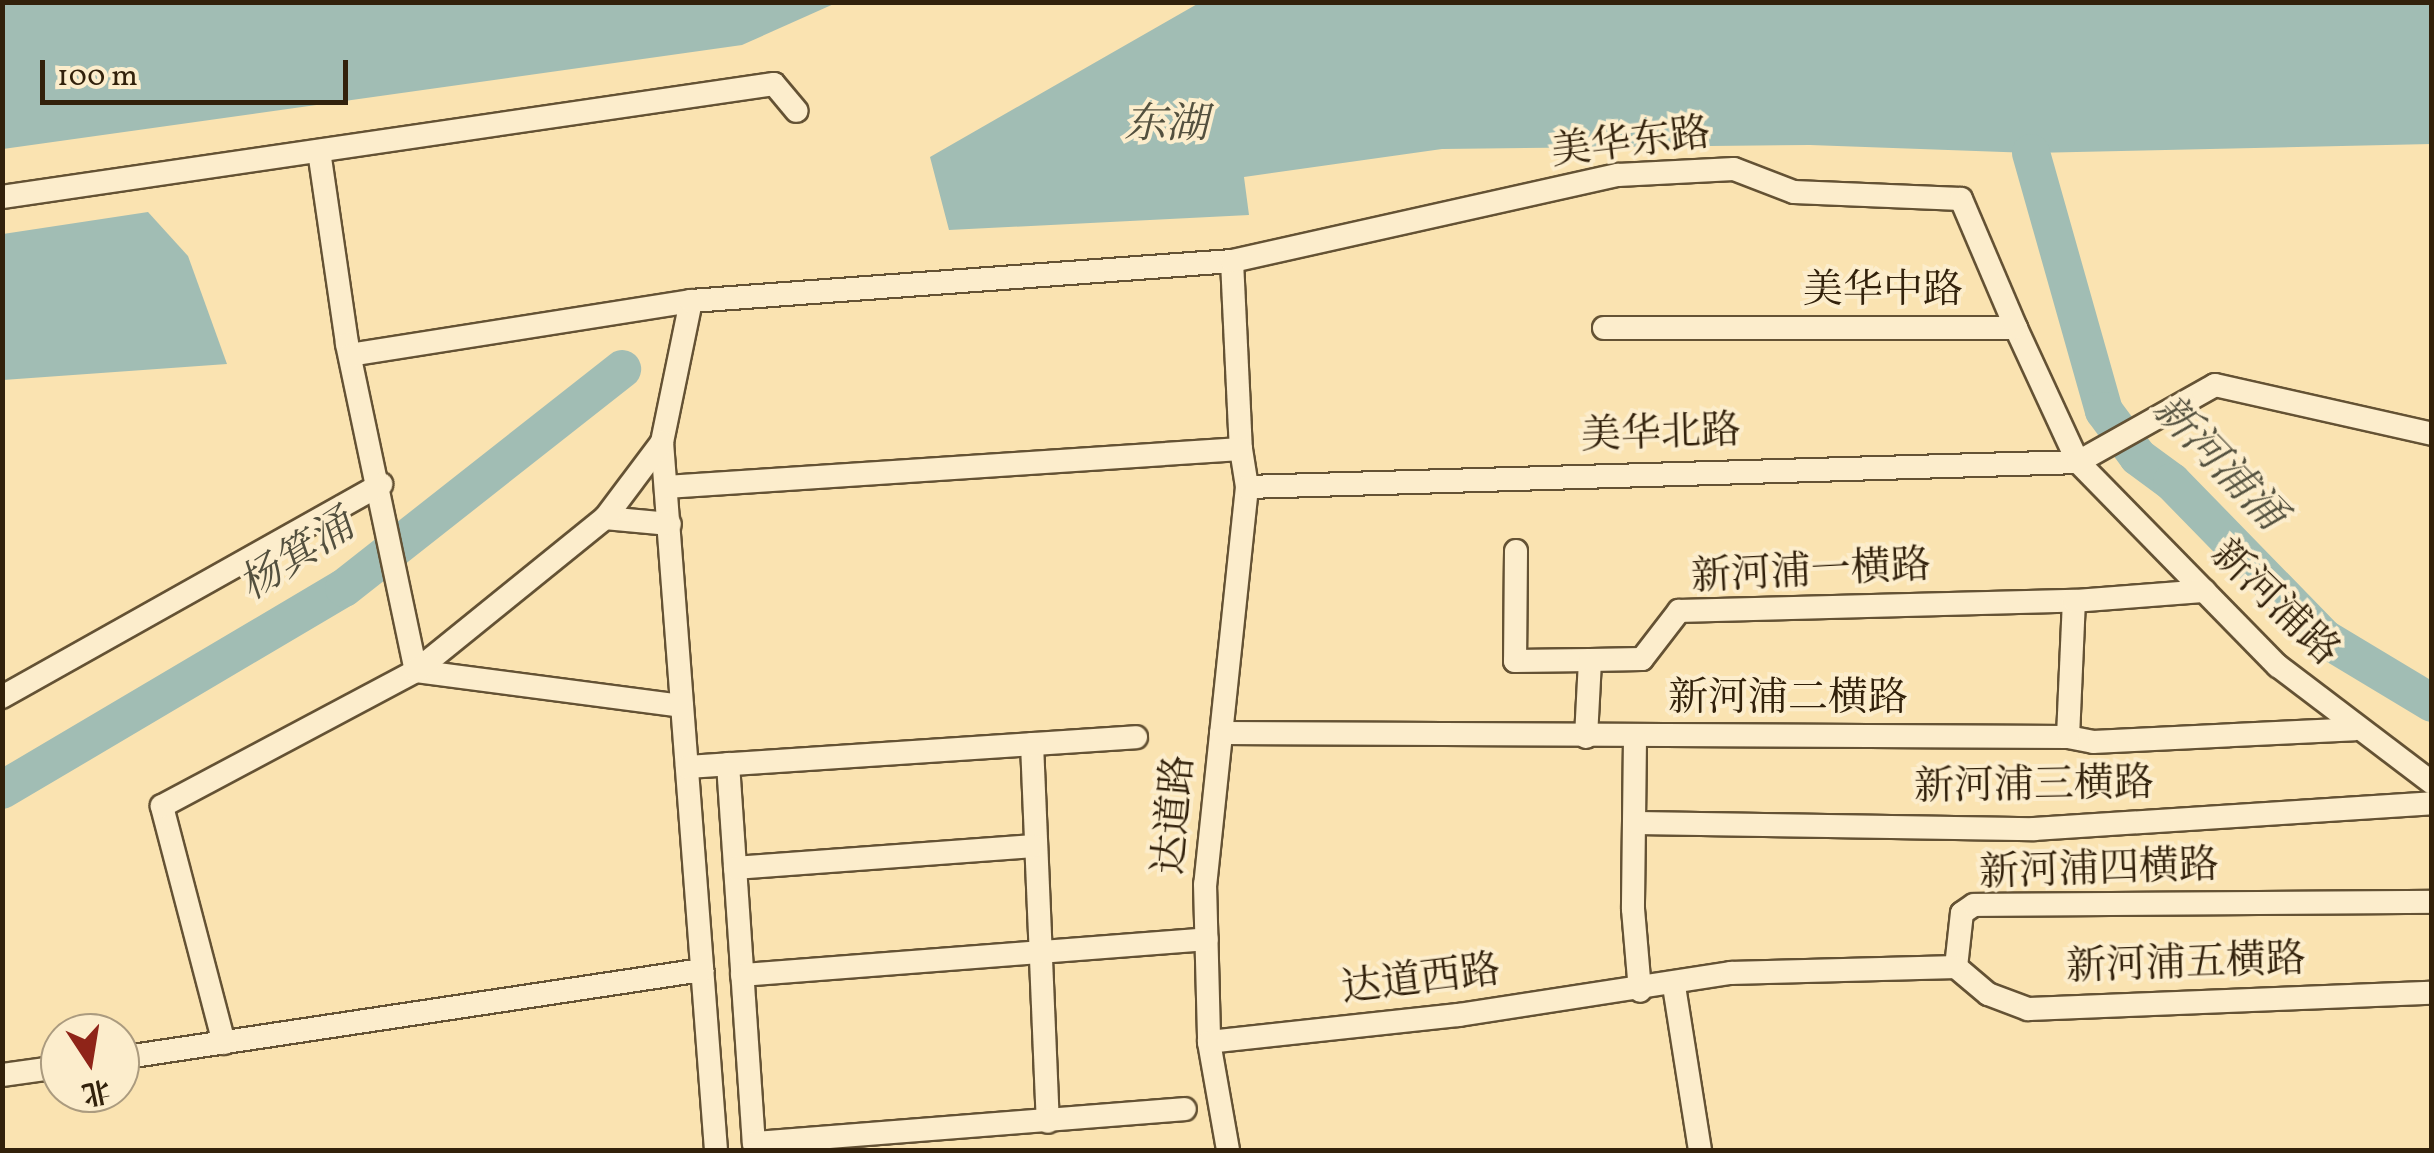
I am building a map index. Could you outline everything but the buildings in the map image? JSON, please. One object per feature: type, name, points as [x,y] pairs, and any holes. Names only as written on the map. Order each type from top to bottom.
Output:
[{"type":"street","points":[[2,197],[774,84],[797,110]]},
{"type":"street","points":[[319,151],[350,355],[381,484],[416,671]]},
{"type":"street","name":"美华东路","points":[[1232,260],[1618,175],[1734,168],[1794,192],[1961,199],[2016,328]]},
{"type":"street","points":[[350,355],[691,301],[1232,260]]},
{"type":"street","name":"达道路","points":[[1228,1150],[1210,1042],[1205,884],[1247,487],[1241,449],[1232,260]]},
{"type":"street","points":[[691,301],[662,442],[716,1150]]},
{"type":"street","name":"美华中路","points":[[1604,328],[2016,328],[2078,462]]},
{"type":"street","points":[[2078,462],[2215,385],[2432,434]]},
{"type":"street","points":[[224,1044],[162,806],[416,671],[606,518],[662,442]]},
{"type":"street","points":[[666,488],[1241,449]]},
{"type":"street","name":"美华北路","points":[[1247,487],[2078,462]]},
{"type":"street","name":"新河浦路","points":[[2078,462],[2278,666],[2355,729],[2432,784]]},
{"type":"street","points":[[2,697],[381,484]]},
{"type":"street","points":[[606,518],[670,524]]},
{"type":"street","points":[[1516,551],[1515,661],[1590,660],[1586,737]]},
{"type":"street","points":[[2068,736],[2074,601],[2205,592]]},
{"type":"street","name":"新河浦一横路","points":[[1590,660],[1642,659],[1679,612],[2074,601]]},
{"type":"street","points":[[416,671],[682,706]]},
{"type":"street","name":"新河浦二横路","points":[[1221,733],[1635,739],[2068,736],[2092,742],[2355,729]]},
{"type":"street","points":[[686,767],[1136,737]]},
{"type":"street","points":[[1635,739],[1633,909],[1640,990],[1731,973],[1956,968]]},
{"type":"street","points":[[1032,744],[1033,846],[1048,1122]]},
{"type":"street","points":[[728,764],[754,1143],[1185,1109]]},
{"type":"street","name":"新河浦三横路","points":[[1637,823],[2034,829],[2432,803]]},
{"type":"street","points":[[735,868],[1033,846]]},
{"type":"street","name":"新河浦四横路","points":[[1956,968],[1962,913],[1974,906],[2432,902]]},
{"type":"street","points":[[742,974],[1206,939]]},
{"type":"street","name":"新河浦五横路","points":[[1956,968],[1988,994],[2028,1009],[2432,993]]},
{"type":"street","points":[[140,1055],[702,970]]},
{"type":"street","points":[[1674,986],[1700,1150]]},
{"type":"street","name":"达道西路","points":[[1210,1042],[1640,990]]},
{"type":"street","points":[[2,1075],[40,1070]]},
{"type":"water","points":[[2,3],[836,3],[742,45],[3,149]]},
{"type":"water","name":"东湖","points":[[1199,3],[2431,3],[2431,144],[2031,153],[1810,145],[1442,149],[1244,177],[1249,215],[949,230],[930,157]]},
{"type":"water","points":[[148,212],[188,256],[227,364],[3,380],[3,234]]},
{"type":"waterway","name":"新河浦涌","points":[[2031,153],[2104,411],[2138,457],[2172,482],[2324,638],[2432,703]]},
{"type":"waterway","name":"杨箕涌","points":[[2,790],[344,588],[622,369]]}]
